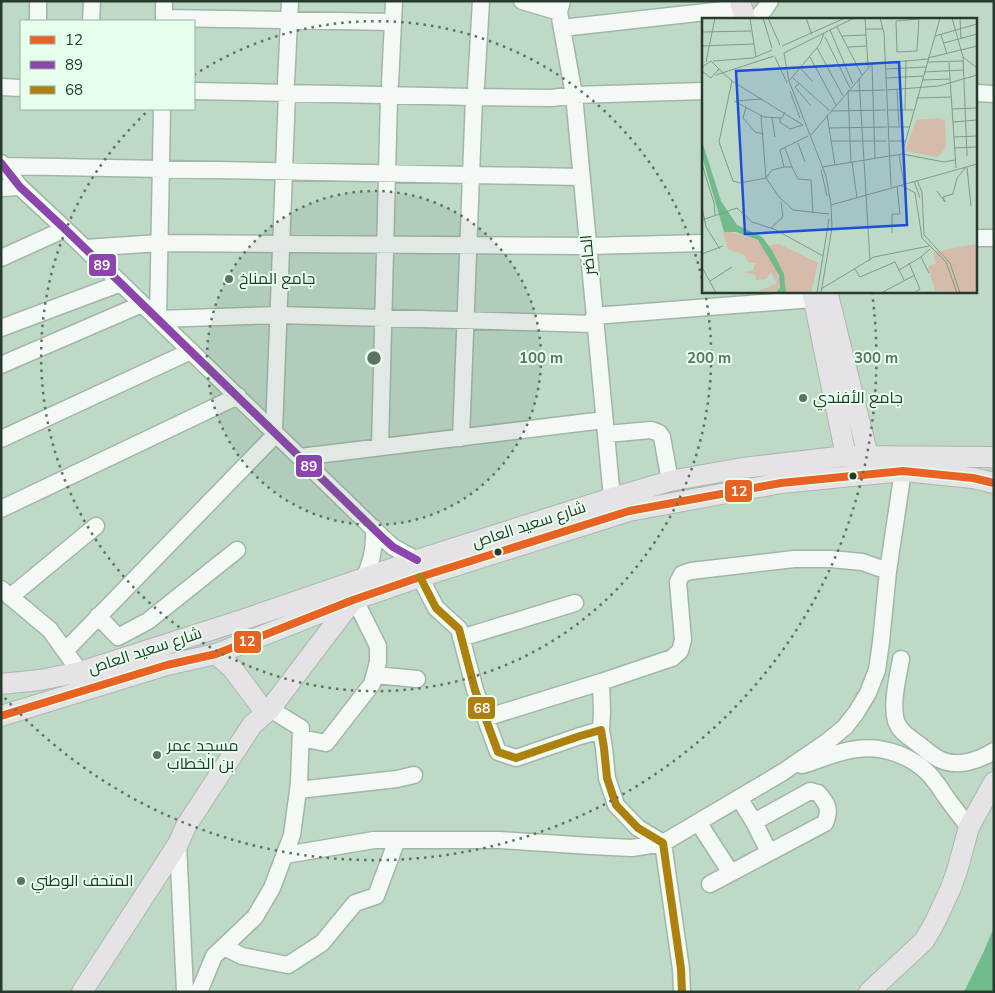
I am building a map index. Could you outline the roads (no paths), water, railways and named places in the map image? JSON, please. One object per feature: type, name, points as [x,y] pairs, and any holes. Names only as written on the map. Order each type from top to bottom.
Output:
[{"type":"main road","points":[[817,294],[868,456]]},
{"type":"main road","points":[[817,294],[846,456]]},
{"type":"main road","name":"شارع سعيد العاص","points":[[1,684],[40,680],[80,672],[242,620],[364,578],[418,569],[612,498],[670,481],[742,468],[846,456],[994,458]]},
{"type":"main road","points":[[1,716],[167,665],[216,654],[353,600],[418,569],[629,510],[781,483],[903,471],[972,478],[994,484]]},
{"type":"main road","points":[[82,992],[178,844],[186,826],[262,715],[353,600]]},
{"type":"main road","points":[[216,654],[232,668],[260,706],[262,715]]},
{"type":"main road","points":[[868,992],[924,941],[950,890],[969,827],[994,782]]},
{"type":"street","points":[[38,1],[38,20]]},
{"type":"street","points":[[91,20],[92,1]]},
{"type":"street","points":[[65,651],[275,433],[290,1]]},
{"type":"street","points":[[380,447],[386,173],[394,1]]},
{"type":"street","points":[[461,438],[480,1]]},
{"type":"street","points":[[522,1],[561,14],[746,12],[764,10],[770,1]]},
{"type":"street","points":[[164,13],[289,20],[392,22]]},
{"type":"street","name":"الحاضر","points":[[561,14],[574,95],[612,498]]},
{"type":"street","points":[[1,77],[20,77]]},
{"type":"street","points":[[195,81],[286,88]]},
{"type":"street","points":[[1,87],[20,88]]},
{"type":"street","points":[[195,91],[286,88],[475,92],[552,89],[574,95],[702,91]]},
{"type":"street","points":[[978,93],[994,94]]},
{"type":"street","points":[[158,319],[162,110]]},
{"type":"street","points":[[2,164],[581,177]]},
{"type":"street","points":[[2,164],[20,187],[418,569],[436,608],[459,629],[474,690],[498,752],[516,758],[601,730]]},
{"type":"street","points":[[1,188],[20,187]]},
{"type":"street","points":[[1,258],[65,229]]},
{"type":"street","points":[[978,238],[994,238]]},
{"type":"street","points":[[85,248],[159,243],[588,246],[702,243]]},
{"type":"street","points":[[1,328],[121,283]]},
{"type":"street","points":[[158,319],[278,315],[465,320],[595,320],[817,294]]},
{"type":"street","points":[[1,365],[142,304]]},
{"type":"street","points":[[1,439],[190,350]]},
{"type":"street","points":[[1,509],[238,396]]},
{"type":"street","points":[[300,457],[461,438],[605,427],[655,431],[659,434],[662,437],[670,481]]},
{"type":"street","points":[[285,855],[374,840],[500,840],[632,848],[663,843],[783,772],[845,727],[868,693],[877,670],[888,571],[903,471]]},
{"type":"street","points":[[80,672],[50,630],[6,593],[96,526]]},
{"type":"street","points":[[364,578],[373,554],[374,528]]},
{"type":"street","points":[[98,616],[118,637],[148,622],[237,550]]},
{"type":"street","points":[[485,718],[672,658],[680,651],[683,640],[678,582],[682,574],[691,571],[794,559],[862,562],[888,571]]},
{"type":"street","points":[[301,738],[326,743],[372,684],[378,662],[378,646],[353,600]]},
{"type":"street","points":[[461,638],[575,603]]},
{"type":"street","points":[[901,659],[894,707],[900,730],[938,759],[949,763],[969,762],[994,751]]},
{"type":"street","points":[[375,675],[418,679]]},
{"type":"street","points":[[601,682],[601,730],[607,778],[616,805],[638,828],[663,843]]},
{"type":"street","points":[[199,992],[214,956],[255,917],[272,888],[292,835],[298,790],[301,728],[262,715]]},
{"type":"street","points":[[845,727],[857,749]]},
{"type":"street","points":[[783,772],[857,749],[891,752],[912,760],[919,765],[935,781],[969,827]]},
{"type":"street","points":[[298,790],[397,779],[414,775]]},
{"type":"street","points":[[710,884],[825,822],[828,815],[826,802],[818,793],[810,792],[754,822]]},
{"type":"street","points":[[739,798],[769,852]]},
{"type":"street","points":[[698,822],[731,873]]},
{"type":"street","points":[[224,947],[242,956],[288,965],[322,944],[355,903],[376,896],[397,840]]},
{"type":"street","points":[[663,843],[681,969],[682,992]]},
{"type":"street","points":[[178,844],[184,992]]},
{"type":"place","name":"جامع المناخ","points":[[229,279]]},
{"type":"place","name":"جامع الأفندي","points":[[803,398]]},
{"type":"place","name":"مسجد عمر بن الخطاب","points":[[157,755]]},
{"type":"place","name":"المتحف الوطني","points":[[21,881]]}]
